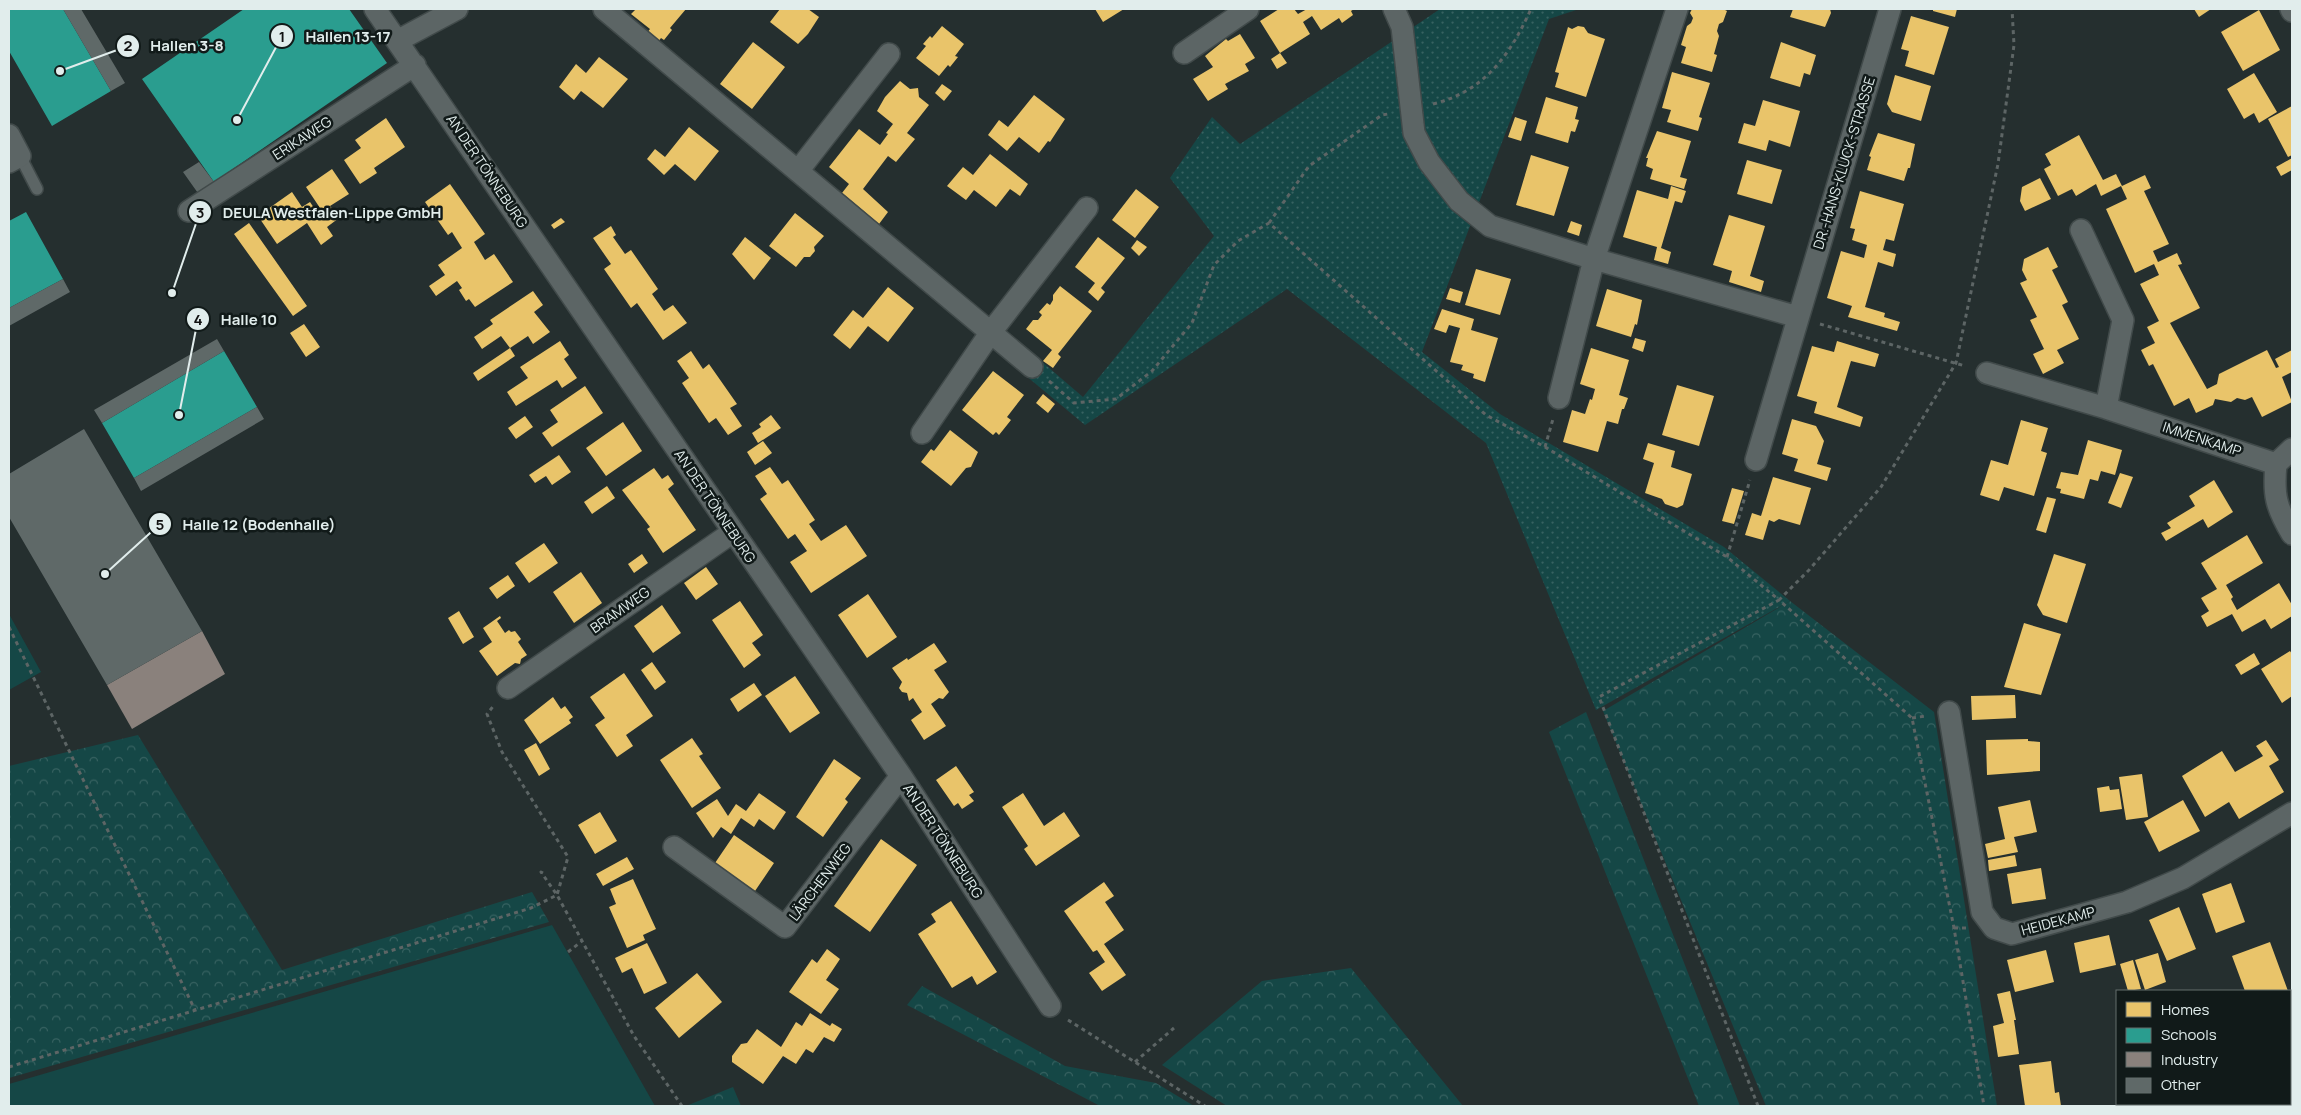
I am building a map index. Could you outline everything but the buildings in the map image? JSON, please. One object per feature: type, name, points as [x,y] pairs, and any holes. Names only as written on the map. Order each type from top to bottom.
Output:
[{"type":"street","name":"AN DER TÖNNEBURG","points":[[375,9],[901,776],[1050,1006]]},
{"type":"street","points":[[397,41],[457,9]]},
{"type":"street","points":[[604,9],[1032,367]]},
{"type":"street","points":[[1184,53],[1248,9]]},
{"type":"street","points":[[1394,9],[1402,27],[1414,133],[1429,162],[1459,201],[1490,226],[1798,317]]},
{"type":"street","points":[[1559,398],[1594,258],[1677,9]]},
{"type":"street","name":"DR.-HANS-KLUCK-STRASSE","points":[[1756,460],[1890,9]]},
{"type":"street","points":[[798,171],[889,54]]},
{"type":"street","name":"ERIKAWEG","points":[[189,211],[415,65]]},
{"type":"street","points":[[9,135],[14,159]]},
{"type":"street","points":[[922,433],[991,332],[1087,208]]},
{"type":"street","points":[[2081,230],[2124,320],[2106,408]]},
{"type":"street","name":"IMMENKAMP","points":[[1987,373],[2106,408],[2276,464]]},
{"type":"street","points":[[2292,449],[2276,464],[2274,491],[2283,519],[2292,534]]},
{"type":"street","name":"BRAMWEG","points":[[508,688],[733,532]]},
{"type":"street","name":"HEIDEKAMP","points":[[1948,712],[1982,912],[1994,928],[2012,934],[2127,902],[2183,878],[2292,814]]},
{"type":"street","name":"LÄRCHENWEG","points":[[674,847],[785,927],[901,776]]},
{"type":"lane","points":[[14,159],[37,189]]},
{"type":"path","points":[[1758,1106],[1599,698],[1779,600],[1810,570],[1882,487],[1956,363],[1998,164],[2014,45],[2012,9]]},
{"type":"path","points":[[1032,367],[1074,403],[1116,400],[1152,371],[1192,322],[1214,265],[1238,241],[1269,223],[1486,415],[1545,447],[1728,557],[1912,718],[1954,928],[1984,1106]]},
{"type":"path","points":[[1798,317],[1987,373]]},
{"type":"path","points":[[1545,447],[1559,398]]},
{"type":"path","points":[[1728,557],[1756,460]]},
{"type":"path","points":[[9,627],[195,1010]]},
{"type":"path","points":[[9,1066],[531,908],[557,895],[568,857],[502,752],[487,714],[508,688]]},
{"type":"path","points":[[543,873],[634,1036],[682,1106]]},
{"type":"path","points":[[568,952],[582,941]]},
{"type":"path","points":[[1050,1006],[1062,1017],[1205,1106]]},
{"type":"path","points":[[1135,1062],[1174,1028]]},
{"type":"green space","points":[[1440,9],[1579,9],[1549,19],[1422,352],[1500,414],[1724,547],[1790,601],[1596,710],[1486,443],[1287,289],[1085,425],[1001,355],[1013,337],[1083,397],[1214,236],[1170,178],[1212,117],[1240,144]]},
{"type":"green space","points":[[1790,601],[1934,712],[1997,1106],[1766,1106],[1603,711]]},
{"type":"green space","points":[[9,614],[41,672],[9,690]]},
{"type":"green space","points":[[1586,712],[1740,1106],[1699,1106],[1549,732]]},
{"type":"green space","points":[[138,735],[282,970],[532,892],[549,922],[9,1078],[9,766]]},
{"type":"green space","points":[[552,925],[655,1106],[9,1106],[9,1084]]},
{"type":"green space","points":[[1351,968],[1463,1106],[1227,1106],[1162,1065],[1262,981]]},
{"type":"green space","points":[[922,986],[1065,1066],[1156,1083],[1194,1106],[1100,1106],[907,1005]]},
{"type":"green space","points":[[733,1087],[741,1106],[686,1106]]},
{"type":"place","name":"Hallen 3-8","points":[[60,71]]},
{"type":"place","name":"Hallen 13-17","points":[[237,120]]},
{"type":"place","name":"DEULA Westfalen-Lippe GmbH","points":[[172,293]]},
{"type":"place","name":"Halle 10","points":[[179,415]]},
{"type":"place","name":"Halle 12 (Bodenhalle)","points":[[105,574]]}]
